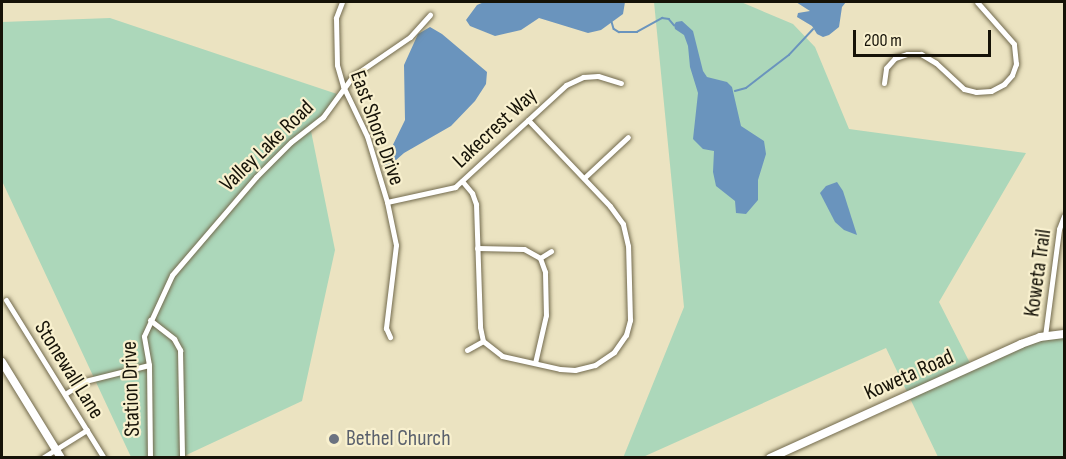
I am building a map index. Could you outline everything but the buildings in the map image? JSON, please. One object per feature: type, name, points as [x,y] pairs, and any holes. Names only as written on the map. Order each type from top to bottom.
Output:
[{"type":"street","name":"East Shore Drive","points":[[342,2],[336,18],[335,41],[343,86],[367,136],[387,202],[396,244],[386,328],[390,337]]},
{"type":"street","points":[[884,83],[886,68],[895,58],[907,54],[921,54],[936,63],[964,89],[976,92],[991,91],[1004,84],[1012,75],[1016,64],[1014,44],[977,2]]},
{"type":"street","name":"Valley Lake Road","points":[[150,320],[180,262],[256,177],[291,142],[323,117],[343,86],[368,63],[410,37],[430,15]]},
{"type":"street","name":"Lakecrest Way","points":[[387,202],[455,187],[566,85],[583,77],[598,76],[621,83]]},
{"type":"street","points":[[462,181],[472,193],[476,204],[480,327],[483,341],[502,356],[575,370],[595,365],[614,352],[626,335],[630,320],[628,246],[623,224],[584,178],[528,120]]},
{"type":"street","points":[[584,178],[628,137]]},
{"type":"street","name":"Koweta Trail","points":[[1045,336],[1059,229],[1065,216]]},
{"type":"street","points":[[477,248],[524,249],[540,258],[545,272],[546,315],[536,363]]},
{"type":"street","points":[[540,258],[550,251]]},
{"type":"street","name":"Stonewall Lane","points":[[6,300],[105,458]]},
{"type":"street","points":[[150,320],[174,339],[180,350],[182,458]]},
{"type":"street","name":"Station Drive","points":[[150,320],[144,336],[149,365],[150,458]]},
{"type":"street","name":"Koweta Road","points":[[770,458],[1018,345],[1045,336],[1065,334]]},
{"type":"street","points":[[467,350],[483,341]]},
{"type":"street","points":[[2,362],[61,458]]},
{"type":"street","points":[[65,394],[85,381],[149,365]]},
{"type":"street","points":[[42,458],[87,430]]},
{"type":"green space","points":[[654,2],[741,2],[793,24],[815,47],[849,129],[1026,153],[939,302],[972,367],[1043,337],[1064,337],[1064,457],[938,457],[886,348],[643,457],[623,458],[684,307]]},
{"type":"green space","points":[[110,18],[337,94],[331,108],[310,126],[335,250],[302,401],[182,457],[131,457],[2,181],[2,22]]},
{"type":"water","points":[[484,2],[625,2],[623,14],[601,30],[588,33],[539,18],[521,30],[495,36],[470,26],[466,20],[477,5]]},
{"type":"water","points":[[796,2],[846,2],[842,7],[839,27],[823,37],[817,34],[812,26],[797,17],[798,13],[810,11]]},
{"type":"water","points":[[682,21],[693,31],[703,71],[707,77],[727,82],[732,87],[741,126],[764,141],[766,154],[758,180],[758,200],[746,214],[736,213],[735,201],[716,186],[713,172],[714,151],[703,149],[693,139],[698,93],[690,67],[688,46],[684,35],[675,29],[674,25]]},
{"type":"water","points":[[430,27],[442,34],[487,72],[486,84],[475,101],[451,126],[404,153],[387,168],[384,166],[387,157],[405,120],[404,65],[418,34]]},
{"type":"water","points":[[837,182],[843,191],[857,235],[844,230],[835,222],[820,193],[826,186]]},
{"type":"waterway","points":[[612,22],[614,29],[619,32],[637,32],[662,18],[669,19],[674,25]]},
{"type":"waterway","points":[[735,91],[746,88],[789,55],[813,29]]},
{"type":"place","name":"Bethel Church","points":[[334,439]]}]
